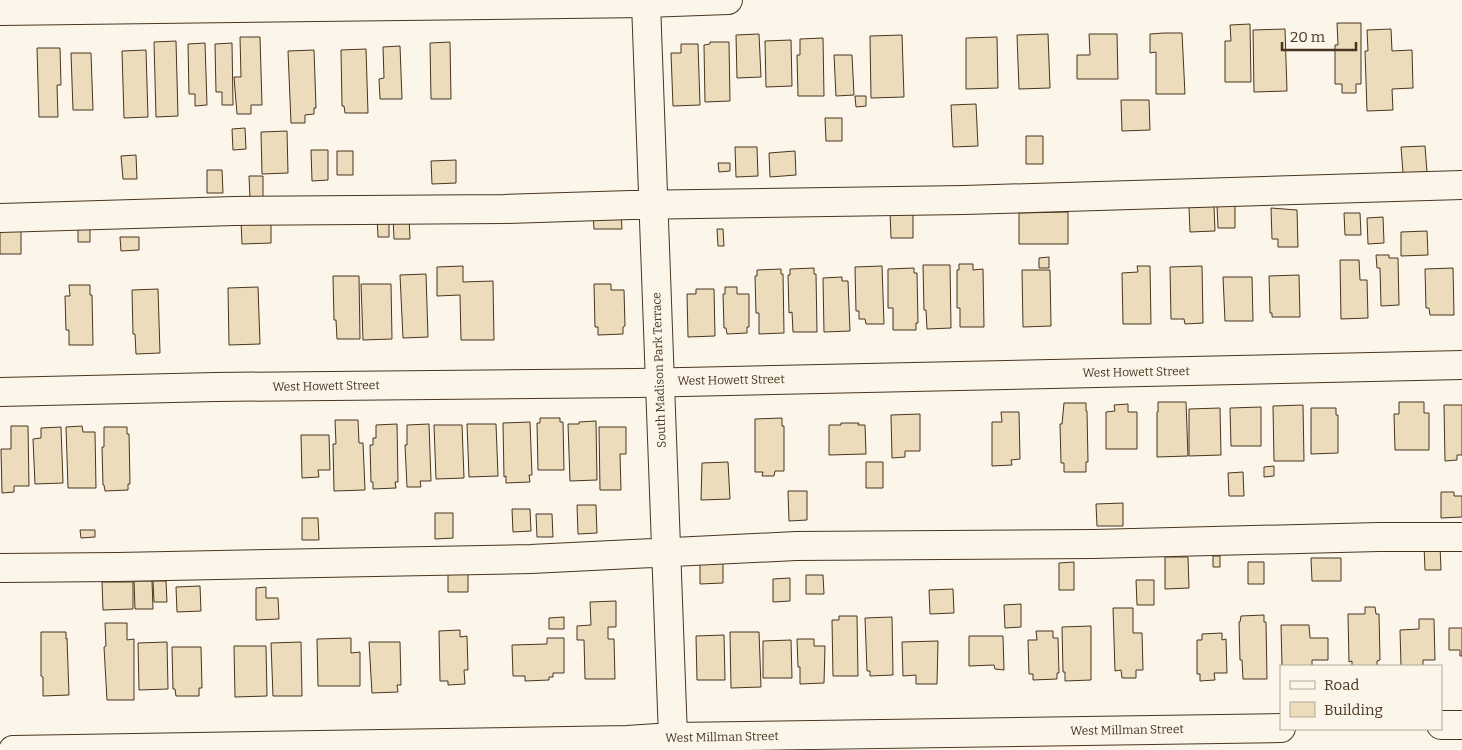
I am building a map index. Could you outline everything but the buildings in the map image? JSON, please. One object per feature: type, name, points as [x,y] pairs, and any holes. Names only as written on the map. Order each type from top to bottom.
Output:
[{"type":"main road","points":[[0,11],[646,3],[728,0]]},
{"type":"main road","name":"South Madison Park Terrace","points":[[646,3],[672,737]]},
{"type":"main road","points":[[0,218],[234,211],[504,209],[964,200],[1313,191],[1462,185]]},
{"type":"main road","name":"West Howett Street","points":[[0,392],[216,387],[660,382],[1462,365]]},
{"type":"main road","points":[[0,568],[392,562],[665,553],[796,546],[1093,544],[1378,537],[1462,537]]},
{"type":"main road","points":[[1442,725],[1462,725]]},
{"type":"main road","name":"West Millman Street","points":[[13,750],[628,745],[672,737],[732,743],[1280,728]]}]
